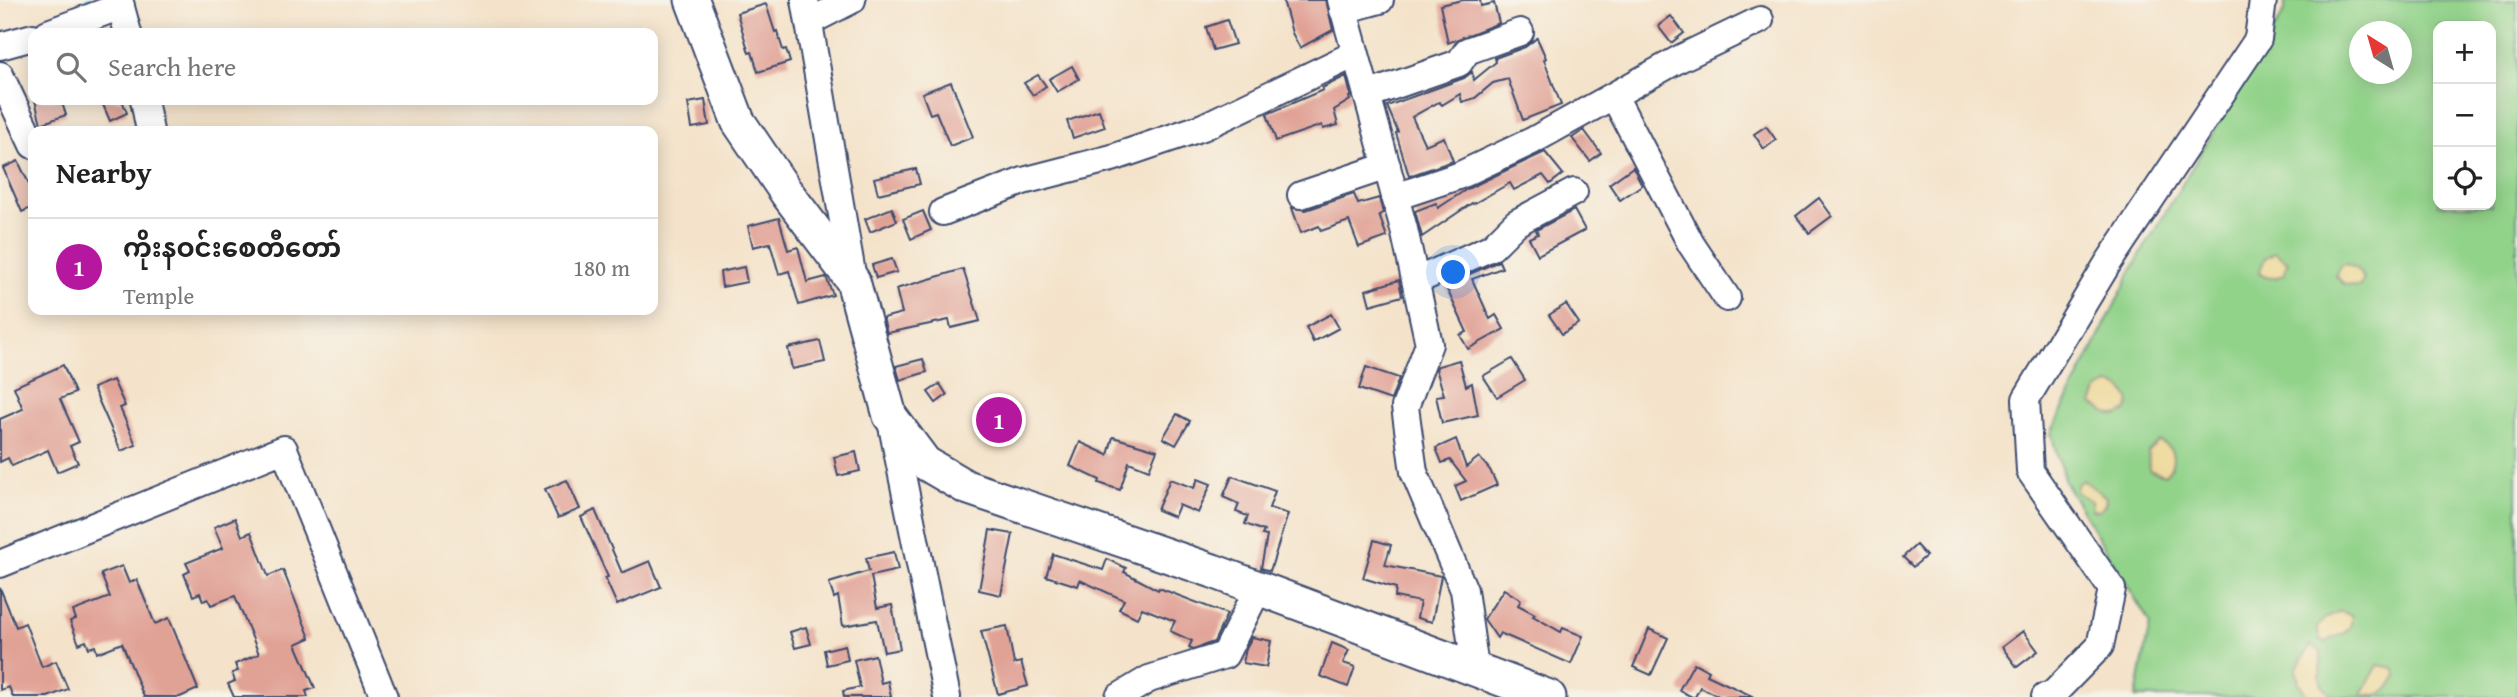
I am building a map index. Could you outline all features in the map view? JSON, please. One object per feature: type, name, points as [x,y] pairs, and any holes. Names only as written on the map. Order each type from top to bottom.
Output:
[{"type":"main road","points":[[692,0],[738,121],[786,192],[853,281],[890,416],[925,463],[966,487],[1213,571],[1549,697]]},
{"type":"street","points":[[852,0],[807,11],[853,281]]},
{"type":"street","points":[[1381,0],[1342,5],[1395,197],[1429,344],[1405,408],[1415,472],[1464,590],[1475,668]]},
{"type":"street","points":[[2045,697],[2053,694],[2100,646],[2112,589],[2030,471],[2026,400],[2108,263],[2258,39],[2263,0]]},
{"type":"street","points":[[60,28],[120,3],[127,28]]},
{"type":"street","points":[[1395,197],[1458,176],[1532,141],[1681,58],[1760,20]]},
{"type":"street","points":[[1367,95],[1459,63],[1467,51],[1520,32]]},
{"type":"street","points":[[0,46],[28,38]]},
{"type":"street","points":[[943,212],[1023,181],[1112,158],[1203,127],[1355,54]]},
{"type":"street","points":[[0,75],[28,134]]},
{"type":"street","points":[[1614,96],[1691,244],[1727,298]]},
{"type":"street","points":[[145,105],[149,126]]},
{"type":"street","points":[[1301,195],[1387,166]]},
{"type":"street","points":[[1416,281],[1492,247],[1516,223],[1574,192]]},
{"type":"street","points":[[890,416],[947,697]]},
{"type":"street","points":[[0,564],[284,449],[384,697]]},
{"type":"street","points":[[1119,697],[1149,679],[1225,655],[1258,589]]},
{"type":"green space","points":[[2285,0],[2517,0],[2517,697],[2136,697],[2150,623],[2065,482],[2051,433],[2136,262],[2285,11]]},
{"type":"sand","points":[[2275,252],[2288,262],[2284,274],[2274,278],[2265,277],[2259,273],[2265,258]]},
{"type":"sand","points":[[2342,264],[2353,267],[2360,274],[2364,280],[2359,287],[2344,284],[2336,276]]},
{"type":"sand","points":[[2109,384],[2122,389],[2130,402],[2127,410],[2118,416],[2092,404],[2098,389]]},
{"type":"sand","points":[[2159,441],[2169,448],[2173,456],[2172,466],[2165,475],[2149,470],[2148,452]]},
{"type":"sand","points":[[2083,480],[2106,497],[2105,505],[2099,511],[2092,510],[2091,501],[2076,492],[2077,484]]},
{"type":"sand","points":[[2341,611],[2352,616],[2350,627],[2327,642],[2320,640],[2317,627],[2325,618]]},
{"type":"sand","points":[[2311,645],[2321,653],[2321,682],[2334,697],[2308,697],[2299,683],[2296,669]]},
{"type":"sand","points":[[2378,665],[2394,668],[2397,675],[2394,681],[2381,694],[2362,694]]},
{"type":"building","points":[[1283,0],[1326,0],[1333,30],[1300,48],[1292,33]]},
{"type":"building","points":[[1463,0],[1480,0],[1481,6],[1494,3],[1499,23],[1448,43],[1440,5]]},
{"type":"building","points":[[766,4],[775,32],[777,31],[790,62],[758,72],[752,52],[749,53],[737,13]]},
{"type":"building","points":[[1671,16],[1684,33],[1671,43],[1658,26]]},
{"type":"building","points":[[1227,20],[1235,44],[1213,50],[1206,27]]},
{"type":"building","points":[[1537,38],[1561,105],[1523,120],[1508,79],[1493,83],[1475,98],[1462,102],[1460,94],[1442,105],[1439,102],[1412,117],[1425,145],[1444,137],[1453,161],[1409,176],[1396,133],[1398,132],[1387,106],[1464,78],[1472,72],[1474,80],[1496,62],[1495,58],[1525,47]]},
{"type":"building","points":[[1072,66],[1079,79],[1057,92],[1049,79]]},
{"type":"building","points":[[1038,75],[1046,86],[1033,95],[1024,83]]},
{"type":"building","points":[[1346,76],[1351,96],[1350,100],[1334,110],[1338,125],[1323,129],[1322,125],[1276,141],[1267,114],[1323,90],[1322,88]]},
{"type":"building","points":[[951,82],[973,137],[950,146],[936,112],[930,114],[922,93]]},
{"type":"building","points":[[705,100],[709,125],[692,128],[688,103]]},
{"type":"building","points":[[36,105],[63,105],[66,115],[41,124]]},
{"type":"building","points":[[103,105],[124,105],[127,113],[110,121]]},
{"type":"building","points":[[1099,110],[1105,127],[1073,138],[1067,121]]},
{"type":"building","points":[[1766,126],[1776,140],[1764,149],[1754,134]]},
{"type":"building","points":[[1584,130],[1601,153],[1590,161],[1572,138]]},
{"type":"building","points":[[1545,152],[1563,174],[1550,184],[1543,175],[1514,190],[1510,183],[1472,203],[1422,237],[1415,211],[1436,203],[1438,208],[1467,189]]},
{"type":"building","points":[[18,161],[28,182],[28,209],[22,212],[3,168]]},
{"type":"building","points":[[1633,167],[1642,185],[1620,200],[1609,184]]},
{"type":"building","points":[[916,169],[920,184],[878,194],[874,178]]},
{"type":"building","points":[[1354,194],[1358,204],[1379,198],[1383,213],[1379,215],[1387,237],[1359,247],[1349,221],[1321,231],[1319,226],[1301,233],[1292,208],[1306,210]]},
{"type":"building","points":[[1819,198],[1832,216],[1809,233],[1796,216]]},
{"type":"building","points":[[892,208],[897,221],[870,232],[865,219]]},
{"type":"building","points":[[1574,210],[1585,230],[1538,255],[1529,238],[1538,234],[1536,230]]},
{"type":"building","points":[[923,211],[931,230],[911,239],[903,219]]},
{"type":"building","points":[[779,218],[788,250],[798,247],[807,282],[826,277],[833,295],[799,305],[789,271],[779,274],[770,243],[753,247],[748,226]]},
{"type":"building","points":[[892,259],[897,272],[876,278],[872,265]]},
{"type":"building","points":[[1499,261],[1502,268],[1472,279],[1490,319],[1496,315],[1504,329],[1468,349],[1460,335],[1467,332],[1445,285]]},
{"type":"building","points":[[744,267],[747,282],[722,287],[720,272]]},
{"type":"building","points":[[963,269],[980,321],[951,328],[949,320],[887,333],[883,318],[902,313],[896,289]]},
{"type":"building","points":[[1399,280],[1402,296],[1370,305],[1366,290]]},
{"type":"building","points":[[1566,304],[1579,323],[1562,334],[1549,315]]},
{"type":"building","points":[[1331,314],[1339,328],[1313,342],[1306,327]]},
{"type":"building","points":[[820,341],[825,362],[792,369],[788,348]]},
{"type":"building","points":[[923,359],[927,372],[900,380],[896,366]]},
{"type":"building","points":[[1512,359],[1525,380],[1497,397],[1483,376]]},
{"type":"building","points":[[1459,360],[1466,386],[1472,383],[1478,415],[1442,423],[1436,396],[1444,395],[1436,369]]},
{"type":"building","points":[[63,365],[75,393],[60,399],[79,442],[70,446],[78,463],[57,472],[48,450],[12,466],[8,458],[0,462],[0,419],[23,409],[14,387]]},
{"type":"building","points":[[1366,367],[1399,378],[1391,400],[1359,389]]},
{"type":"building","points":[[113,380],[125,406],[120,408],[136,445],[121,451],[93,388]]},
{"type":"building","points":[[940,384],[947,395],[936,403],[928,392]]},
{"type":"building","points":[[996,411],[1010,419],[998,439],[984,431]]},
{"type":"building","points":[[1177,414],[1190,421],[1176,445],[1163,438]]},
{"type":"building","points":[[1113,437],[1157,450],[1149,470],[1129,462],[1120,490],[1099,483],[1100,480],[1070,466],[1080,442],[1108,455]]},
{"type":"building","points":[[1456,439],[1466,467],[1479,457],[1490,470],[1497,485],[1461,501],[1455,486],[1466,481],[1450,460],[1442,463],[1436,448]]},
{"type":"building","points":[[856,452],[860,471],[838,476],[834,457]]},
{"type":"building","points":[[1232,476],[1275,491],[1269,508],[1288,514],[1270,571],[1261,568],[1267,536],[1262,535],[1264,531],[1245,524],[1248,516],[1236,512],[1239,504],[1223,497]]},
{"type":"building","points":[[1170,479],[1194,488],[1198,479],[1211,484],[1198,513],[1179,505],[1174,517],[1157,510]]},
{"type":"building","points":[[567,480],[580,509],[558,518],[545,489]]},
{"type":"building","points":[[595,510],[622,573],[650,561],[661,587],[617,605],[605,578],[608,577],[581,517]]},
{"type":"building","points":[[235,518],[242,536],[251,532],[268,576],[283,570],[310,638],[296,644],[315,688],[306,691],[308,697],[234,697],[228,684],[235,681],[232,673],[238,671],[235,664],[259,654],[235,596],[211,605],[208,599],[203,601],[200,593],[193,596],[184,574],[190,571],[186,563],[223,548],[214,527]]},
{"type":"building","points":[[990,530],[1013,534],[1001,595],[979,590]]},
{"type":"building","points":[[1374,540],[1391,545],[1385,565],[1441,576],[1432,622],[1417,618],[1420,602],[1395,597],[1396,588],[1363,578]]},
{"type":"building","points":[[1916,545],[1926,556],[1913,567],[1903,557]]},
{"type":"building","points":[[894,552],[898,570],[871,576],[877,608],[892,605],[900,649],[884,652],[877,620],[843,626],[838,596],[834,598],[829,583],[869,571],[866,558]]},
{"type":"building","points":[[1053,554],[1103,570],[1107,559],[1126,568],[1124,572],[1158,590],[1159,588],[1227,614],[1214,642],[1193,649],[1189,647],[1192,641],[1170,631],[1175,621],[1142,608],[1137,618],[1119,609],[1124,600],[1080,580],[1078,586],[1046,576]]},
{"type":"building","points":[[122,566],[129,583],[137,580],[155,624],[169,618],[198,689],[180,697],[144,697],[122,643],[97,653],[95,646],[89,648],[86,641],[79,644],[70,621],[76,619],[73,611],[110,597],[101,574]]},
{"type":"building","points":[[0,588],[16,627],[25,623],[42,667],[56,661],[68,689],[48,697],[13,697],[9,687],[0,690]]},
{"type":"building","points":[[1504,589],[1521,600],[1518,605],[1535,614],[1533,616],[1561,632],[1563,628],[1583,636],[1571,664],[1500,633],[1497,638],[1484,619]]},
{"type":"building","points":[[1007,626],[1014,664],[1021,662],[1028,686],[998,694],[981,631]]},
{"type":"building","points":[[806,627],[811,644],[795,648],[790,632]]},
{"type":"building","points":[[1649,629],[1668,638],[1651,675],[1633,667]]},
{"type":"building","points":[[2023,631],[2038,651],[2017,667],[2002,647]]},
{"type":"building","points":[[1252,637],[1271,641],[1266,667],[1243,663]]},
{"type":"building","points":[[1332,643],[1349,650],[1343,663],[1355,667],[1348,687],[1320,676]]},
{"type":"building","points":[[845,645],[848,660],[827,665],[824,650]]},
{"type":"building","points":[[875,655],[881,683],[888,681],[891,697],[844,697],[843,691],[860,687],[854,660]]},
{"type":"building","points":[[1694,663],[1709,671],[1707,675],[1754,697],[1720,697],[1700,687],[1695,697],[1692,697],[1679,690]]},
{"type":"waterway","points":[[67,13],[89,0]]},
{"type":"place","name":"ကိုးနဝင်းစေတီတော်","points":[[999,420]]}]
